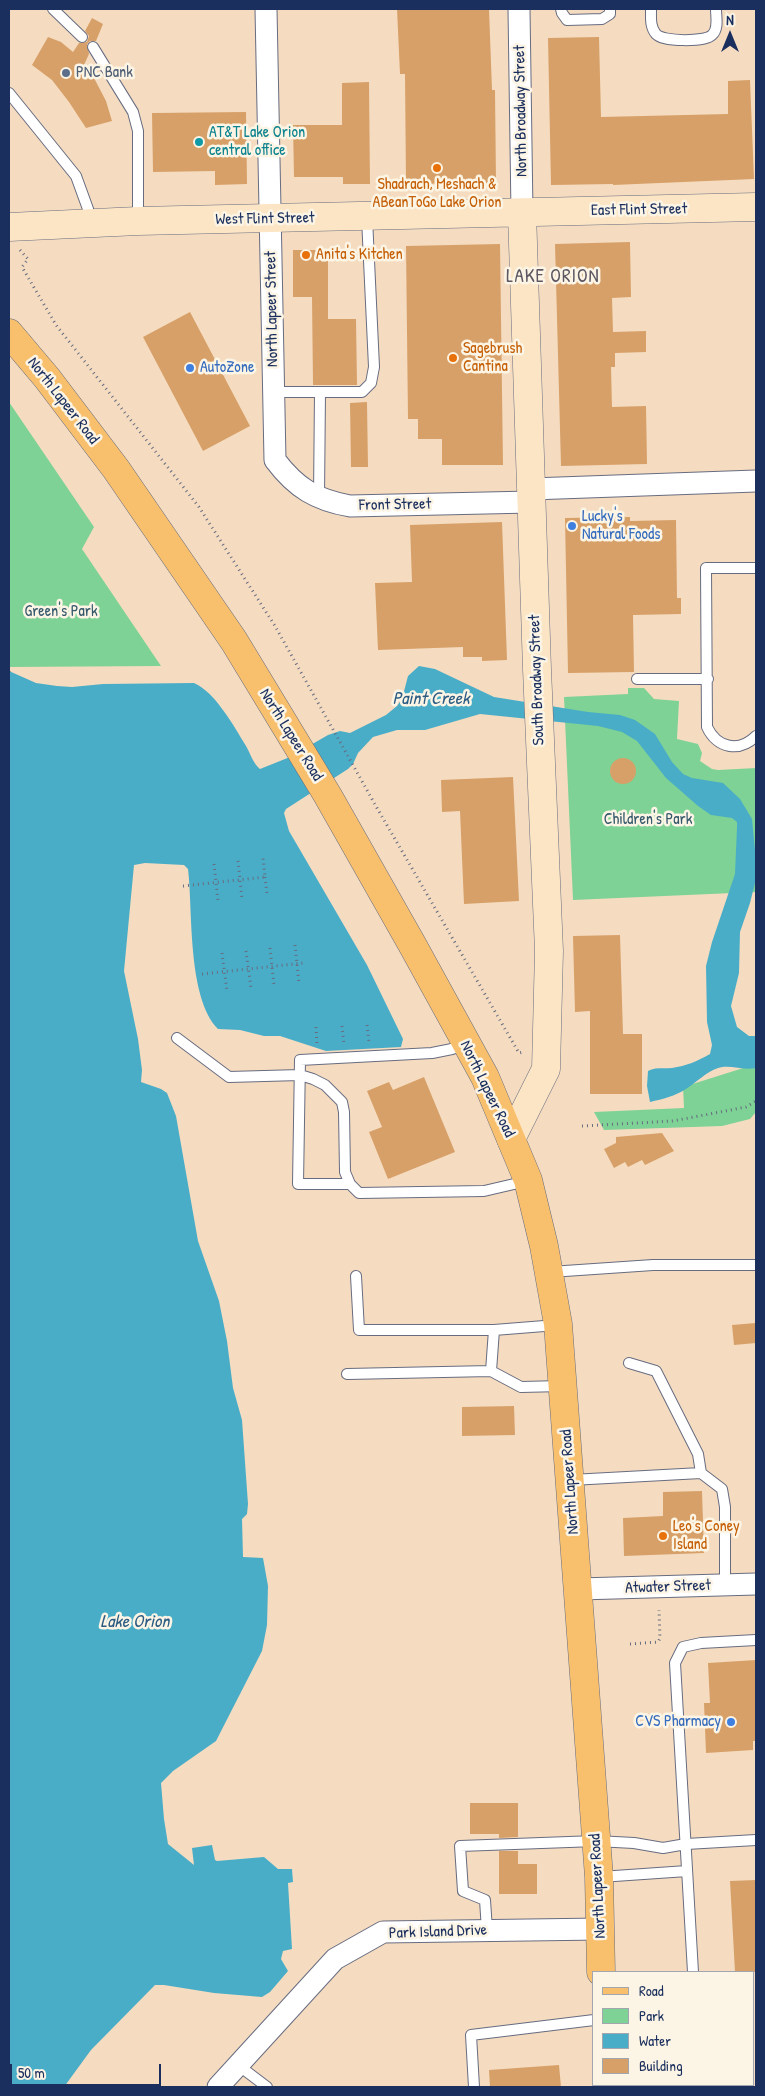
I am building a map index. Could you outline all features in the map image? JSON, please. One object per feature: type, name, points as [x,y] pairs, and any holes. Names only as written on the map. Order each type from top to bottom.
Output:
[{"type":"main road","name":"North Lapeer Road","points":[[9,333],[47,378],[116,468],[234,641],[328,796],[485,1077],[528,1180],[549,1272],[558,1324],[599,1877],[602,1971]]},
{"type":"street","name":"North Lapeer Street","points":[[266,9],[275,460]]},
{"type":"street","name":"North Broadway Street","points":[[519,9],[522,213]]},
{"type":"street","name":"East Flint Street","points":[[522,213],[756,207]]},
{"type":"street","name":"West Flint Street","points":[[12,236],[89,222],[522,213]]},
{"type":"street","name":"South Broadway Street","points":[[511,1139],[546,1069],[549,951],[537,669],[522,213]]},
{"type":"street","name":"Front Street","points":[[275,460],[287,476],[307,492],[328,503],[350,506],[531,496],[756,480]]},
{"type":"street","name":"Atwater Street","points":[[579,1589],[756,1584]]},
{"type":"street","name":"Park Island Drive","points":[[218,2087],[335,1959],[383,1932],[601,1929]]},
{"type":"lane","points":[[53,9],[82,37]]},
{"type":"lane","points":[[561,9],[568,20],[602,19],[610,14],[610,9]]},
{"type":"lane","points":[[651,9],[652,27],[658,36],[669,40],[705,39],[712,35],[716,27],[716,9]]},
{"type":"lane","points":[[93,47],[133,112],[138,131],[138,221]]},
{"type":"lane","points":[[9,93],[76,176],[88,209],[89,222]]},
{"type":"lane","points":[[274,392],[362,392],[371,383],[374,367],[367,217]]},
{"type":"lane","points":[[319,498],[321,463],[320,392]]},
{"type":"lane","points":[[756,568],[706,568],[707,727],[716,741],[724,745],[734,746],[752,741],[756,736]]},
{"type":"lane","points":[[636,679],[708,679]]},
{"type":"lane","points":[[177,1038],[229,1077],[300,1075],[325,1085],[342,1102],[344,1112],[345,1172],[350,1184],[360,1193],[484,1191],[528,1180]]},
{"type":"lane","points":[[350,1184],[298,1184],[300,1060],[432,1053],[452,1050],[466,1044]]},
{"type":"lane","points":[[549,1272],[653,1265],[756,1265]]},
{"type":"lane","points":[[356,1276],[360,1330],[494,1330],[558,1324]]},
{"type":"lane","points":[[491,1371],[494,1330]]},
{"type":"lane","points":[[629,1362],[656,1371],[698,1454],[701,1473]]},
{"type":"lane","points":[[347,1374],[491,1371],[520,1388],[563,1386]]},
{"type":"lane","points":[[570,1480],[701,1473],[722,1489],[725,1507],[725,1585]]},
{"type":"lane","points":[[693,1971],[675,1663],[683,1647],[701,1642],[756,1640]]},
{"type":"lane","points":[[487,1930],[485,1900],[463,1891],[460,1846],[596,1841],[634,1843],[663,1848],[686,1844],[756,1840]]},
{"type":"lane","points":[[599,1877],[686,1871]]},
{"type":"lane","points":[[474,2087],[471,2035],[592,2020]]},
{"type":"lane","points":[[238,2065],[266,2087]]},
{"type":"path","points":[[12,236],[28,259],[22,267],[56,325],[199,507],[276,626],[356,772],[519,1053],[547,1048]]},
{"type":"path","points":[[262,858],[267,894]]},
{"type":"path","points":[[238,861],[242,899]]},
{"type":"path","points":[[214,864],[218,901]]},
{"type":"path","points":[[183,886],[265,877]]},
{"type":"path","points":[[295,944],[299,983]]},
{"type":"path","points":[[270,948],[274,985]]},
{"type":"path","points":[[246,951],[251,988]]},
{"type":"path","points":[[222,953],[227,991]]},
{"type":"path","points":[[202,974],[303,963]]},
{"type":"path","points":[[342,1026],[344,1045]]},
{"type":"path","points":[[582,1126],[673,1121],[746,1108],[756,1101]]},
{"type":"path","points":[[630,1644],[658,1642],[660,1638],[659,1610]]},
{"type":"green space","name":"Green's Park","points":[[9,402],[94,527],[82,549],[161,666],[9,667]]},
{"type":"green space","name":"Children's Park","points":[[628,688],[644,688],[654,699],[679,701],[677,739],[698,744],[702,753],[700,761],[712,769],[756,768],[756,892],[573,900],[564,697],[628,694]]},
{"type":"green space","points":[[756,1064],[756,1112],[750,1119],[722,1126],[604,1130],[594,1112],[684,1108],[683,1087]]},
{"type":"water","name":"Lake Orion","points":[[419,666],[435,669],[494,697],[588,712],[620,715],[635,720],[655,734],[672,762],[683,774],[692,778],[723,783],[740,799],[752,819],[756,879],[740,932],[739,973],[731,1006],[737,1027],[749,1036],[756,1036],[756,1068],[718,1068],[682,1091],[650,1102],[647,1086],[648,1071],[682,1066],[710,1054],[712,1045],[707,1022],[706,966],[735,874],[737,822],[732,818],[711,815],[698,806],[666,778],[637,741],[622,732],[598,726],[480,714],[425,730],[397,730],[373,737],[358,753],[353,764],[348,769],[286,809],[284,813],[289,831],[367,965],[403,1039],[401,1047],[326,1051],[280,1036],[264,1036],[240,1030],[218,1029],[208,1015],[196,975],[188,869],[184,865],[145,863],[134,865],[124,971],[138,1039],[142,1070],[141,1082],[167,1093],[176,1116],[198,1241],[219,1301],[227,1341],[233,1388],[242,1420],[248,1504],[247,1514],[242,1519],[243,1557],[263,1558],[268,1586],[267,1625],[262,1651],[216,1741],[173,1771],[161,1783],[164,1819],[168,1844],[194,1865],[192,1848],[212,1845],[215,1860],[217,1861],[264,1857],[278,1869],[292,1869],[293,1882],[288,1883],[292,1949],[283,1951],[281,1959],[288,1971],[270,1992],[262,1997],[155,1985],[91,2050],[64,2087],[9,2087],[9,671],[36,683],[72,687],[103,684],[194,683],[202,687],[217,702],[260,769],[290,757],[328,735],[340,731],[350,733],[386,715],[402,699],[408,676]]},
{"type":"building","points":[[397,9],[489,9],[492,90],[495,90],[496,183],[406,184],[405,74],[400,74]]},
{"type":"building","name":"PNC Bank","points":[[92,18],[103,24],[96,41],[90,41],[87,44],[89,54],[83,67],[94,78],[106,101],[112,121],[86,128],[52,80],[32,65],[48,37],[61,42],[73,52],[79,43],[87,42],[89,36],[85,31]]},
{"type":"building","points":[[599,37],[601,117],[728,114],[728,81],[750,80],[754,179],[613,185],[551,185],[548,38]]},
{"type":"building","points":[[369,82],[370,184],[343,184],[343,177],[294,177],[293,125],[342,125],[342,83]]},
{"type":"building","name":"AT&T Lake Orion central office","points":[[246,112],[247,184],[215,185],[215,171],[153,172],[152,113]]},
{"type":"building","points":[[630,242],[631,297],[612,298],[613,332],[646,331],[646,352],[615,353],[615,367],[611,367],[612,407],[646,406],[647,464],[561,466],[555,244]]},
{"type":"building","points":[[500,244],[503,465],[442,465],[442,439],[418,439],[418,419],[408,419],[406,246]]},
{"type":"building","points":[[293,250],[328,250],[328,319],[356,319],[357,385],[313,385],[312,297],[293,297]]},
{"type":"building","name":"AutoZone","points":[[190,312],[250,426],[203,451],[143,337]]},
{"type":"building","points":[[367,402],[368,467],[351,467],[350,403]]},
{"type":"building","points":[[630,517],[630,521],[676,520],[677,598],[681,598],[681,614],[633,615],[634,672],[568,673],[565,518]]},
{"type":"building","points":[[502,522],[507,660],[482,661],[482,657],[463,657],[463,647],[378,650],[375,583],[412,582],[410,525]]},
{"type":"building","points":[[623,758],[632,762],[636,771],[632,780],[623,784],[614,780],[610,771],[614,762]]},
{"type":"building","points":[[513,777],[519,901],[464,904],[460,811],[442,812],[441,780]]},
{"type":"building","points":[[620,935],[623,1034],[642,1034],[642,1094],[590,1094],[590,1011],[575,1012],[573,936]]},
{"type":"building","points":[[424,1077],[455,1152],[388,1179],[369,1132],[382,1127],[367,1091],[389,1082],[393,1090]]},
{"type":"building","points":[[662,1133],[674,1151],[645,1165],[642,1160],[628,1167],[625,1162],[614,1168],[604,1149],[616,1143],[616,1137]]},
{"type":"building","points":[[756,1323],[756,1343],[734,1345],[732,1325]]},
{"type":"building","points":[[514,1406],[515,1435],[462,1436],[462,1407]]},
{"type":"building","name":"Leo's Coney Island","points":[[702,1491],[704,1553],[624,1556],[623,1518],[663,1516],[663,1492]]},
{"type":"building","name":"CVS Pharmacy","points":[[756,1660],[756,1741],[753,1741],[753,1750],[706,1753],[704,1703],[710,1703],[708,1663]]},
{"type":"building","points":[[470,1803],[518,1803],[518,1837],[499,1838],[499,1834],[470,1834]]},
{"type":"building","points":[[499,1851],[518,1851],[518,1864],[537,1864],[537,1894],[499,1894]]},
{"type":"building","points":[[756,1880],[756,1972],[735,1971],[730,1881]]},
{"type":"building","points":[[559,2065],[561,2087],[490,2087],[489,2070]]},
{"type":"place","name":"PNC Bank","points":[[66,73]]},
{"type":"place","name":"AT&T Lake Orion central office","points":[[199,142]]},
{"type":"place","name":"Shadrach, Meshach & ABeanToGo Lake Orion","points":[[437,168]]},
{"type":"place","name":"Anita's Kitchen","points":[[306,255]]},
{"type":"place","name":"Sagebrush Cantina","points":[[453,358]]},
{"type":"place","name":"AutoZone","points":[[190,368]]},
{"type":"place","name":"Lucky's Natural Foods","points":[[572,526]]},
{"type":"place","name":"Leo's Coney Island","points":[[663,1536]]},
{"type":"place","name":"CVS Pharmacy","points":[[731,1722]]},
{"type":"district","name":"LAKE ORION","points":[[553,277]]},
{"type":"water label","name":"Paint Creek","points":[[431,699]]}]
